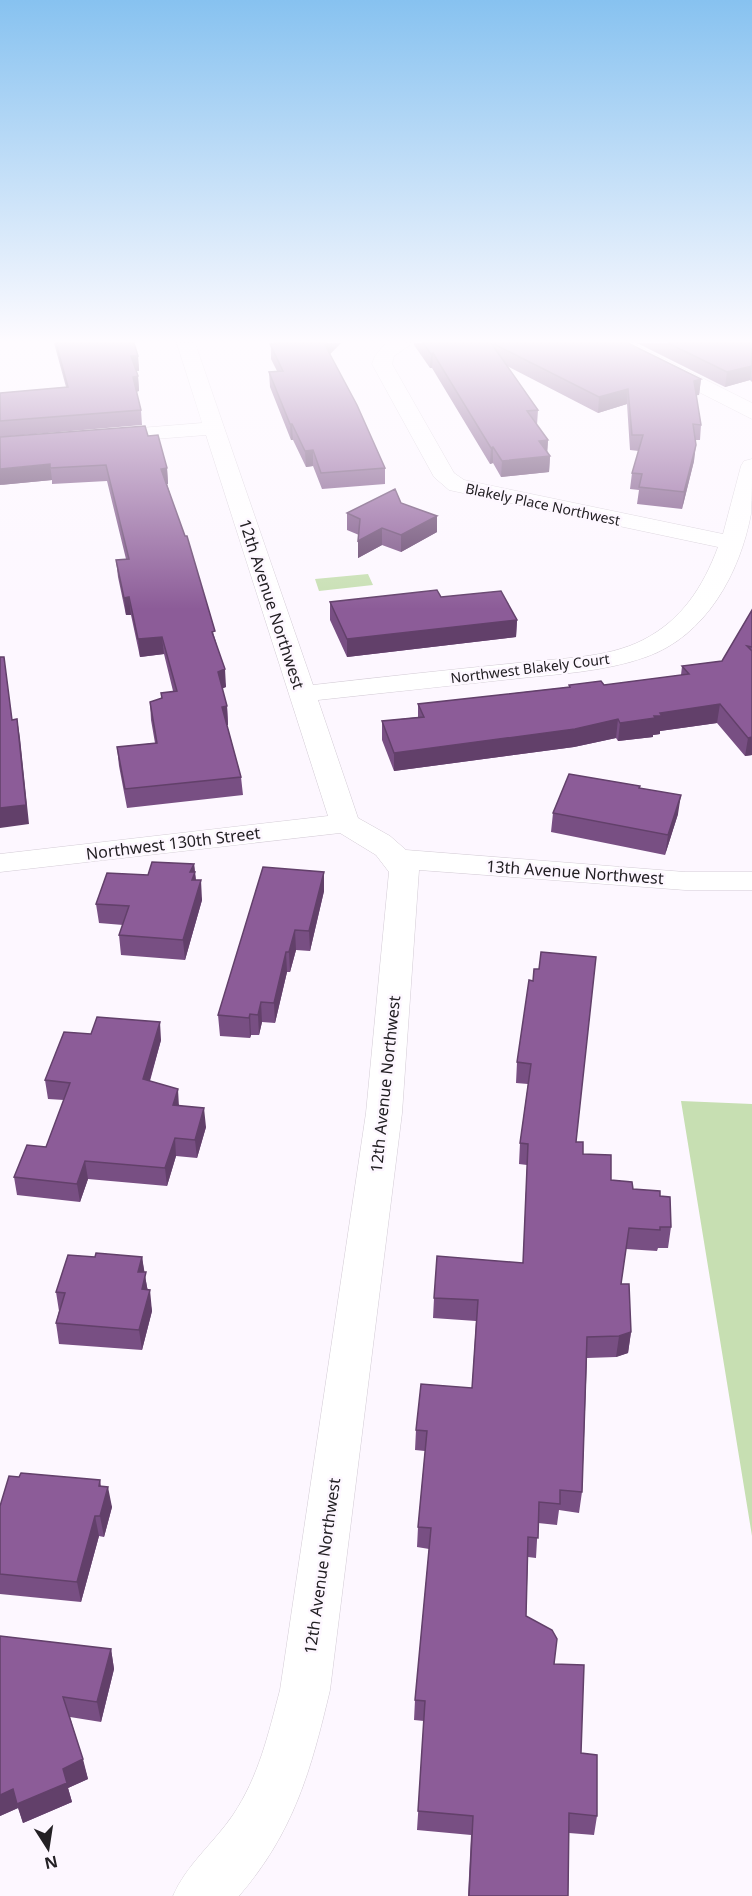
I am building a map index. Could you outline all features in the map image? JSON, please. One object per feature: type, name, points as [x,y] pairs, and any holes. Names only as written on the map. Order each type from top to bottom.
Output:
[{"type":"street","points":[[83,439],[173,431]]},
{"type":"street","name":"12th Avenue Northwest","points":[[215,431],[345,823]]},
{"type":"street","name":"Blakely Place Northwest","points":[[420,431],[445,477],[457,485],[732,543]]},
{"type":"street","name":"Northwest Blakely Court","points":[[301,694],[578,664],[621,657],[654,645],[691,618],[717,583],[732,543],[752,466]]},
{"type":"street","points":[[345,823],[376,840],[399,859]]},
{"type":"street","name":"Northwest 130th Street","points":[[0,863],[345,823]]},
{"type":"street","name":"12th Avenue Northwest","points":[[217,1877],[262,1818],[287,1764],[305,1690],[384,1113],[405,872],[399,859]]},
{"type":"street","name":"13th Avenue Northwest","points":[[399,859],[685,881],[752,881]]},
{"type":"green space","points":[[368,574],[373,585],[319,591],[315,579]]},
{"type":"green space","points":[[681,1101],[752,1104],[752,1536]]},
{"type":"building","points":[[73,431],[147,431],[148,436],[158,435],[167,468],[161,469],[185,536],[187,536],[215,631],[212,632],[225,669],[218,672],[227,706],[222,707],[241,777],[125,789],[117,747],[157,743],[150,702],[162,698],[161,693],[177,691],[162,637],[138,639],[129,597],[124,598],[116,560],[129,559],[106,465],[50,468],[50,464],[0,469],[0,437]]},
{"type":"building","points":[[296,431],[369,431],[385,468],[321,473],[313,450],[305,451]]},
{"type":"building","points":[[481,431],[542,431],[548,440],[539,441],[550,456],[502,461],[493,447],[491,448]]},
{"type":"building","points":[[632,431],[694,431],[696,445],[684,492],[639,487],[642,474],[632,473],[643,435],[632,435]]},
{"type":"building","points":[[395,489],[401,503],[437,516],[401,535],[382,528],[358,541],[360,519],[347,513]]},
{"type":"building","points":[[437,590],[441,597],[501,591],[517,620],[347,639],[330,602]]},
{"type":"building","points":[[752,610],[752,647],[747,646],[752,651],[752,737],[748,738],[720,704],[660,713],[662,716],[654,716],[655,718],[620,723],[618,719],[575,729],[394,753],[382,721],[424,717],[418,704],[570,687],[569,685],[601,681],[604,685],[689,674],[682,666],[722,661]]},
{"type":"building","points":[[0,657],[4,657],[12,720],[17,719],[26,805],[0,808]]},
{"type":"building","points":[[569,774],[681,795],[668,835],[553,813]]},
{"type":"building","points":[[152,862],[194,864],[190,872],[195,872],[192,880],[201,880],[183,940],[119,935],[129,906],[96,904],[107,873],[148,875]]},
{"type":"building","points":[[263,867],[324,872],[309,931],[295,930],[289,952],[286,952],[274,1003],[261,1002],[258,1015],[250,1014],[249,1018],[218,1015]]},
{"type":"building","points":[[541,952],[596,957],[576,1142],[583,1142],[583,1154],[611,1155],[611,1180],[632,1182],[633,1189],[660,1191],[660,1196],[670,1197],[671,1227],[660,1227],[660,1230],[629,1228],[621,1284],[629,1284],[631,1332],[619,1336],[587,1337],[582,1492],[560,1490],[560,1504],[539,1502],[538,1538],[528,1537],[526,1616],[552,1630],[557,1639],[554,1664],[584,1665],[581,1753],[597,1755],[597,1816],[569,1813],[568,1896],[469,1896],[473,1816],[418,1811],[425,1701],[415,1700],[431,1528],[418,1527],[427,1431],[416,1430],[421,1384],[472,1388],[478,1300],[434,1298],[437,1256],[523,1263],[528,1144],[520,1143],[531,1064],[517,1062],[529,980],[533,981],[534,969],[539,969]]},
{"type":"building","points":[[97,1017],[160,1022],[143,1079],[178,1089],[173,1105],[204,1108],[195,1140],[175,1138],[165,1168],[85,1161],[77,1184],[14,1177],[27,1145],[46,1147],[70,1083],[45,1080],[64,1032],[91,1034]]},
{"type":"building","points":[[96,1253],[142,1257],[138,1272],[146,1272],[142,1289],[150,1290],[139,1330],[56,1323],[65,1293],[56,1292],[68,1255],[95,1257]]},
{"type":"building","points":[[21,1473],[100,1480],[99,1486],[108,1487],[100,1516],[95,1516],[77,1582],[0,1574],[0,1506],[9,1476],[19,1477]]},
{"type":"building","points":[[0,1636],[111,1649],[97,1702],[63,1697],[83,1759],[63,1769],[67,1783],[17,1804],[13,1789],[0,1795]]}]
